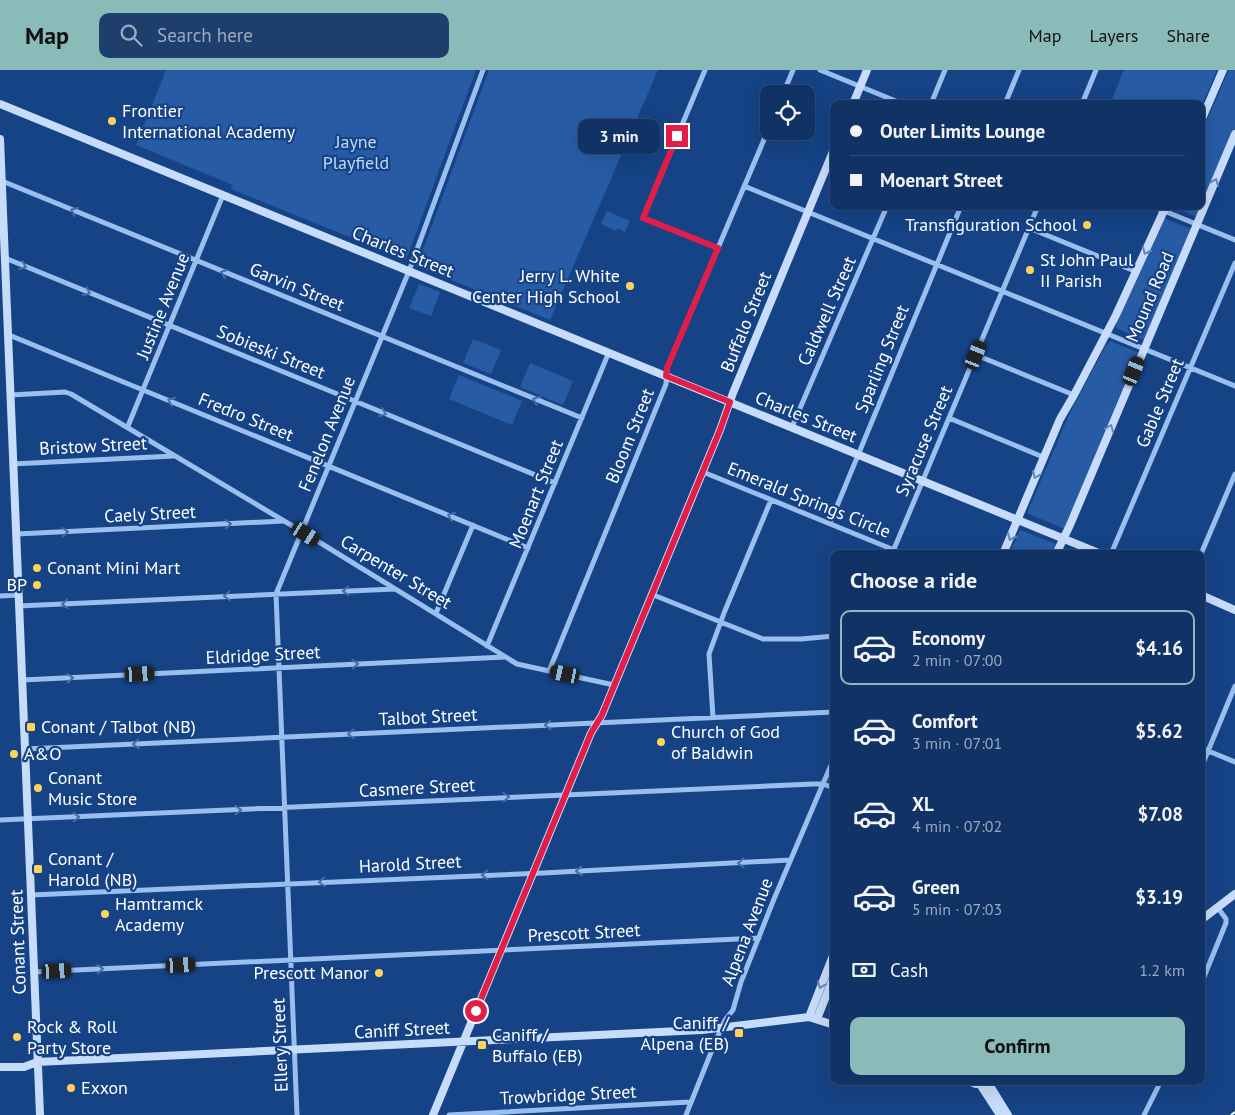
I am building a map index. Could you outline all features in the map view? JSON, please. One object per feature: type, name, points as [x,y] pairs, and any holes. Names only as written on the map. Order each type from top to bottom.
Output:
[{"type":"street","name":"Fenelon Avenue","points":[[288,884],[276,594],[409,271],[483,70]]},
{"type":"street","points":[[705,70],[643,218],[718,248]]},
{"type":"street","points":[[787,85],[793,70]]},
{"type":"street","points":[[820,70],[892,100]]},
{"type":"street","points":[[855,100],[867,70]]},
{"type":"street","points":[[933,100],[945,70]]},
{"type":"street","points":[[1006,100],[1019,70]]},
{"type":"street","points":[[1084,100],[1096,70]]},
{"type":"street","points":[[1205,113],[1223,70]]},
{"type":"street","name":"Charles Street","points":[[0,104],[1092,550]]},
{"type":"street","name":"Mound Road","points":[[1205,206],[1235,134]]},
{"type":"street","name":"Conant Street","points":[[0,139],[40,1115]]},
{"type":"street","name":"Bloom Street","points":[[549,671],[666,384],[667,368],[764,140]]},
{"type":"street","name":"Buffalo Street","points":[[433,1115],[591,733],[614,685],[703,472],[807,211],[830,158]]},
{"type":"street","name":"Garvin Street","points":[[2,181],[582,418]]},
{"type":"street","points":[[744,186],[1235,386]]},
{"type":"street","name":"Justine Avenue","points":[[127,426],[144,390],[223,195]]},
{"type":"street","name":"Caldwell Street","points":[[792,427],[885,210]]},
{"type":"street","name":"Sparling Street","points":[[830,523],[959,210]]},
{"type":"street","name":"Syracuse Street","points":[[894,549],[1036,210]]},
{"type":"street","name":"Mound Road","points":[[1005,550],[1060,419],[1107,333],[1165,210]]},
{"type":"street","points":[[1167,210],[1197,225],[1235,240]]},
{"type":"street","name":"Mound Road","points":[[1058,550],[1203,210]]},
{"type":"street","points":[[1029,228],[1137,272]]},
{"type":"street","name":"Sobieski Street","points":[[5,258],[555,483]]},
{"type":"street","name":"Gable Street","points":[[1113,550],[1235,263]]},
{"type":"street","name":"Fredro Street","points":[[9,335],[528,548]]},
{"type":"street","name":"Moenart Street","points":[[487,646],[608,352]]},
{"type":"street","points":[[976,355],[1074,395]]},
{"type":"street","points":[[2,371],[10,370]]},
{"type":"street","name":"Carpenter Street","points":[[11,395],[68,393],[127,426],[301,531],[505,657],[523,666],[614,685]]},
{"type":"street","points":[[949,418],[1043,457]]},
{"type":"street","name":"Bristow Street","points":[[12,464],[175,456]]},
{"type":"street","name":"Emerald Springs Circle","points":[[703,472],[894,549]]},
{"type":"street","points":[[1203,550],[1235,474]]},
{"type":"street","points":[[713,718],[709,654],[770,500]]},
{"type":"street","name":"Caely Street","points":[[16,534],[284,521]]},
{"type":"street","points":[[436,613],[473,524]]},
{"type":"street","points":[[18,606],[395,589]]},
{"type":"street","points":[[651,594],[763,639],[830,636]]},
{"type":"street","points":[[0,596],[18,595]]},
{"type":"street","points":[[1205,598],[1235,610]]},
{"type":"street","name":"Eldridge Street","points":[[22,680],[505,657]]},
{"type":"street","points":[[1205,758],[1235,686]]},
{"type":"street","name":"Talbot Street","points":[[25,749],[830,712]]},
{"type":"street","points":[[1205,750],[1235,762]]},
{"type":"street","name":"Alpena Avenue","points":[[686,1115],[722,1028],[733,1010],[741,982],[830,767]]},
{"type":"street","name":"Casmere Street","points":[[0,820],[823,784],[830,787]]},
{"type":"street","name":"Harold Street","points":[[31,895],[543,873],[790,860]]},
{"type":"street","name":"Ellery Street","points":[[288,884],[297,1115]]},
{"type":"street","points":[[1205,917],[1235,894]]},
{"type":"street","points":[[1205,974],[1226,924],[1226,918],[1218,908]]},
{"type":"street","name":"Prescott Street","points":[[34,972],[759,938]]},
{"type":"street","points":[[813,1018],[830,965]]},
{"type":"street","points":[[813,1018],[830,984]]},
{"type":"street","name":"Caniff Street","points":[[0,1067],[24,1067],[37,1062],[722,1028],[813,1018],[830,1024]]},
{"type":"street","points":[[981,1085],[1000,1115]]},
{"type":"street","points":[[989,1085],[1008,1115]]},
{"type":"street","points":[[1144,1115],[1159,1085]]},
{"type":"street","name":"Trowbridge Street","points":[[449,1115],[690,1102]]},
{"type":"green space","name":"Jayne Playfield","points":[[166,70],[476,70],[406,260],[231,189],[233,185],[136,145]]},
{"type":"green space","points":[[489,70],[658,70],[550,320],[417,266]]},
{"type":"green space","points":[[1124,70],[1217,70],[1204,100],[1112,100]]},
{"type":"green space","points":[[1229,70],[1235,70],[1235,128],[1205,198],[1205,124]]},
{"type":"green space","points":[[1180,210],[1200,210],[1197,217]]},
{"type":"green space","points":[[607,211],[630,221],[625,232],[618,228],[616,231],[601,224]]},
{"type":"green space","points":[[1164,218],[1191,229],[1144,340],[1116,328],[1116,324]]},
{"type":"green space","points":[[419,284],[440,292],[431,316],[409,308]]},
{"type":"green space","points":[[473,339],[501,350],[491,374],[463,363]]},
{"type":"green space","points":[[1110,341],[1139,353],[1065,529],[1027,513],[1069,415]]},
{"type":"green space","points":[[530,363],[573,381],[563,405],[520,387]]},
{"type":"green space","points":[[459,375],[522,401],[512,425],[449,399]]},
{"type":"green space","points":[[1020,530],[1056,544],[1053,550],[1011,550]]},
{"type":"railway","points":[[1231,1115],[1235,1112]]},
{"type":"place","name":"Frontier International Academy","points":[[112,121]]},
{"type":"place","name":"Transfiguration School","points":[[1087,225]]},
{"type":"place","name":"St John Paul II Parish","points":[[1030,270]]},
{"type":"place","name":"Jerry L. White Center High School","points":[[630,286]]},
{"type":"place","name":"Conant Mini Mart","points":[[37,568]]},
{"type":"place","name":"BP","points":[[37,585]]},
{"type":"place","name":"Conant / Talbot (NB)","points":[[31,727]]},
{"type":"place","name":"Church of God of Baldwin","points":[[661,742]]},
{"type":"place","name":"A&O","points":[[14,754]]},
{"type":"place","name":"Conant Music Store","points":[[38,788]]},
{"type":"place","name":"Conant / Harold (NB)","points":[[38,869]]},
{"type":"place","name":"Hamtramck Academy","points":[[105,914]]},
{"type":"place","name":"Prescott Manor","points":[[379,973]]},
{"type":"place","name":"Caniff / Alpena (EB)","points":[[739,1033]]},
{"type":"place","name":"Rock & Roll Party Store","points":[[17,1037]]},
{"type":"place","name":"Caniff / Buffalo (EB)","points":[[482,1045]]},
{"type":"place","name":"Exxon","points":[[71,1088]]},
{"type":"route","points":[[476,1011],[591,733],[602,715],[730,402],[666,376],[667,368],[718,248],[643,218],[677,136]]}]
